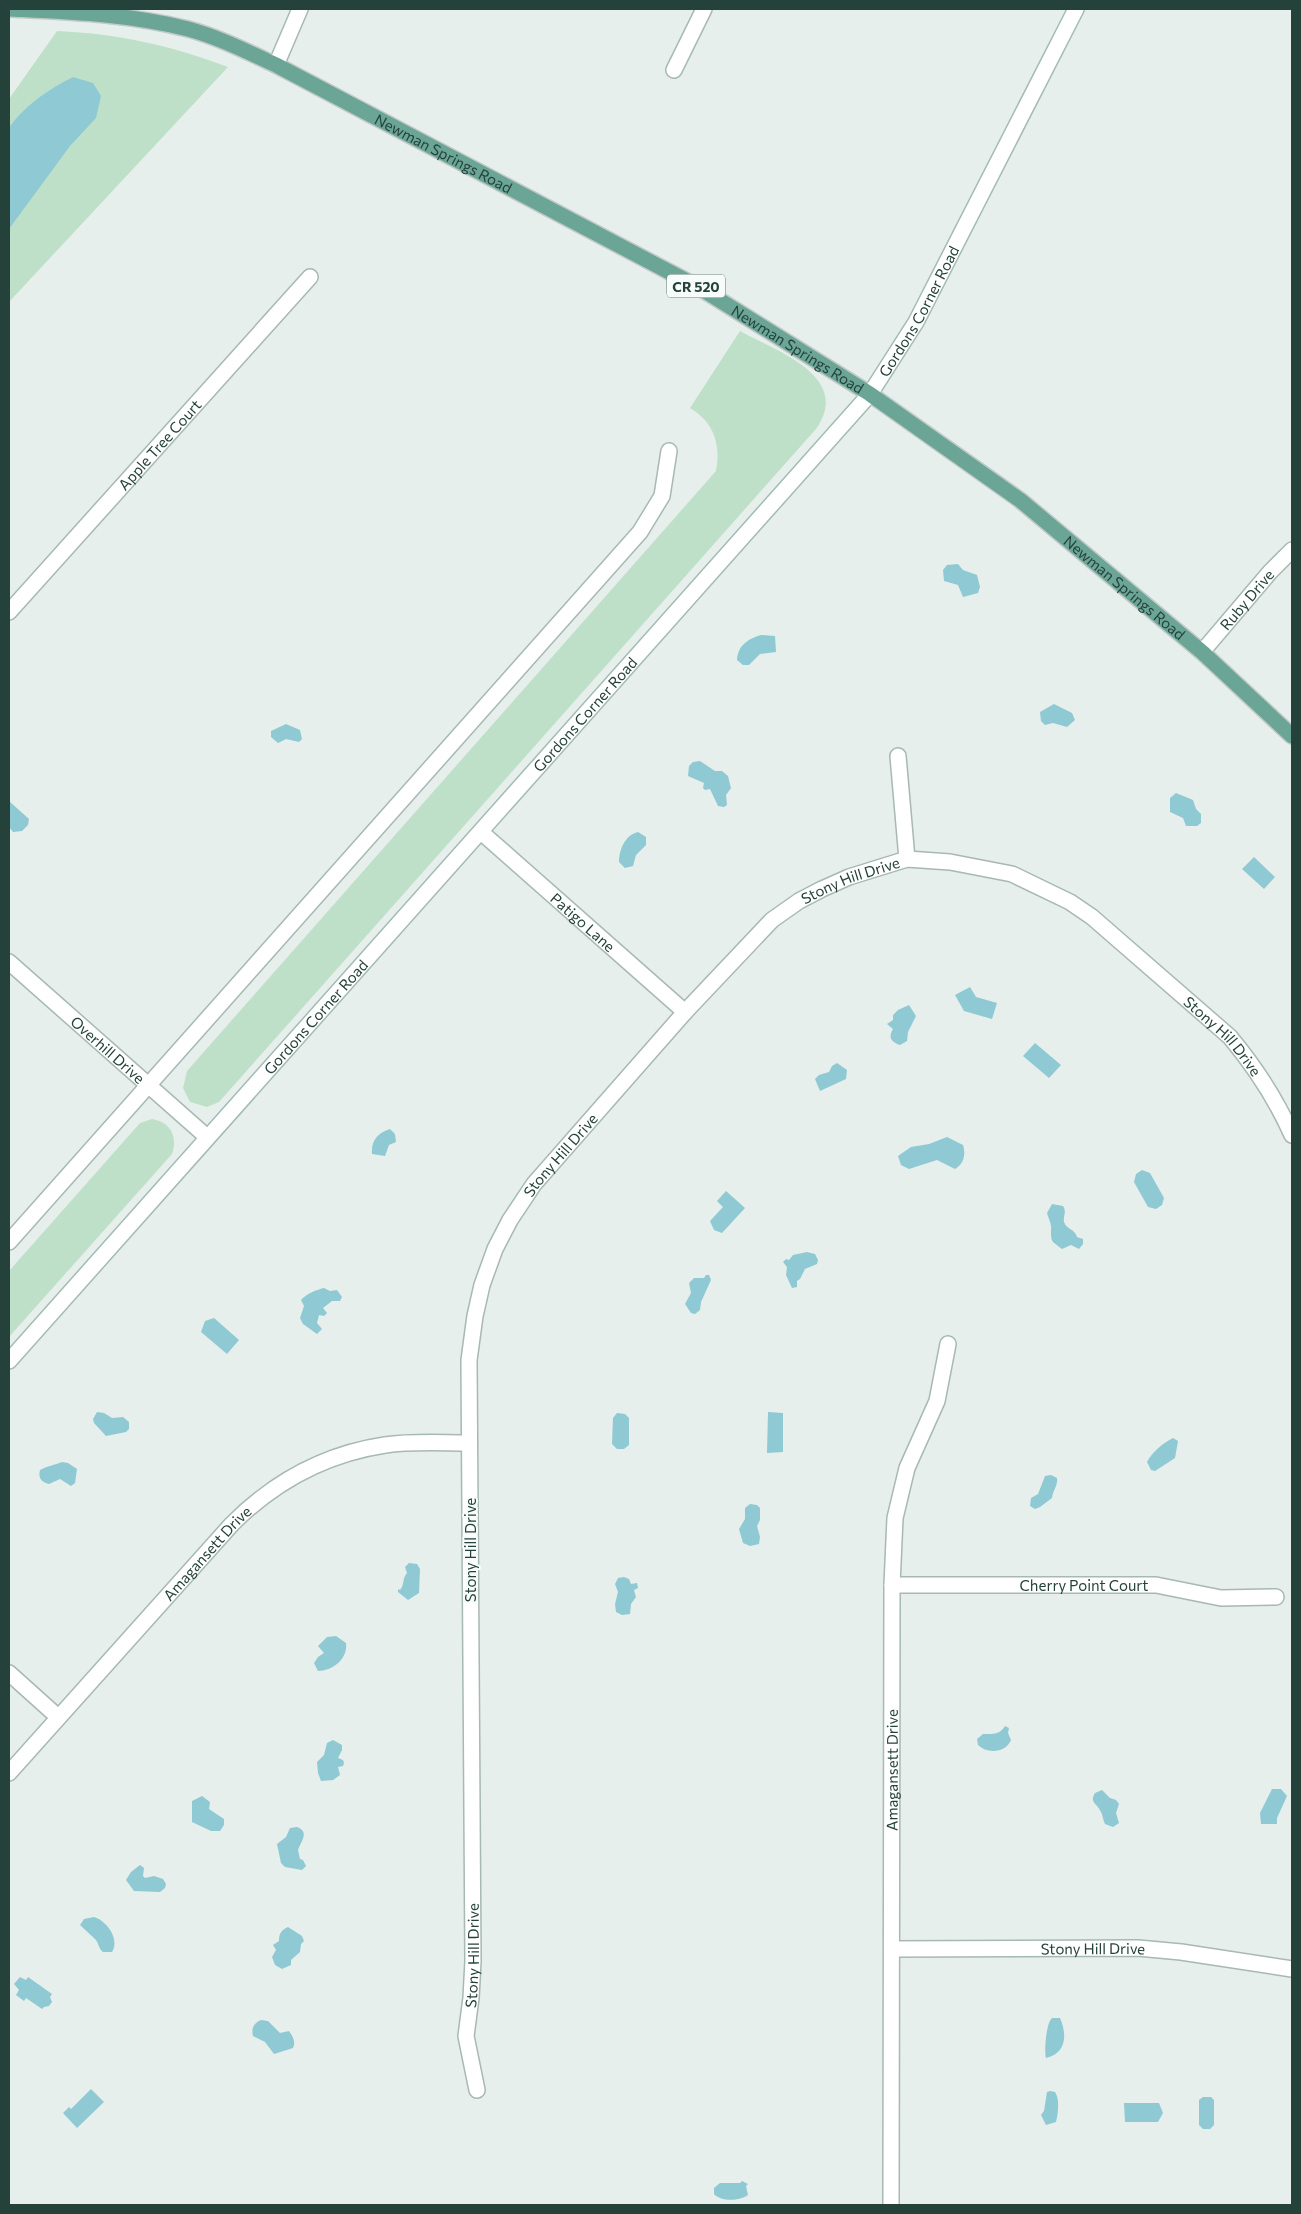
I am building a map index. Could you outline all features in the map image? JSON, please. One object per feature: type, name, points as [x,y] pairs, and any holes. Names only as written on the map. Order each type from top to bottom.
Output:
[{"type":"main road","name":"Newman Springs Road","points":[[10,9],[88,12],[120,16],[189,30],[276,65],[700,288],[870,394],[1020,500],[1202,652],[1292,736]]},
{"type":"street","points":[[276,65],[300,9]]},
{"type":"street","points":[[674,70],[704,9]]},
{"type":"street","name":"Gordons Corner Road","points":[[9,1361],[870,394],[916,322],[1076,9]]},
{"type":"street","name":"Apple Tree Court","points":[[9,612],[310,277]]},
{"type":"street","points":[[9,1242],[640,532],[662,496],[669,451]]},
{"type":"street","name":"Ruby Drive","points":[[1202,652],[1270,572],[1292,550]]},
{"type":"street","points":[[898,756],[907,859]]},
{"type":"street","name":"Patigo Lane","points":[[481,832],[685,1012]]},
{"type":"street","name":"Stony Hill Drive","points":[[477,2090],[466,2036],[473,1961],[470,1360],[475,1318],[482,1285],[495,1249],[510,1220],[534,1184],[685,1012],[761,930],[799,901],[849,877],[907,859],[950,862],[1012,874],[1070,902],[1104,927],[1230,1038],[1246,1056],[1273,1096],[1292,1135]]},
{"type":"street","name":"Overhill Drive","points":[[9,962],[207,1137]]},
{"type":"street","name":"Amagansett Drive","points":[[892,2205],[892,1585],[895,1518],[908,1468],[937,1401],[948,1344]]},
{"type":"street","name":"Amagansett Drive","points":[[9,1773],[232,1524],[253,1503],[276,1486],[322,1462],[363,1449],[386,1445],[469,1443]]},
{"type":"street","name":"Cherry Point Court","points":[[892,1585],[1156,1585],[1221,1598],[1276,1597]]},
{"type":"street","points":[[9,1673],[58,1717]]},
{"type":"street","name":"Stony Hill Drive","points":[[892,1949],[1138,1948],[1181,1952],[1292,1969]]},
{"type":"green space","points":[[57,31],[102,35],[144,42],[228,67],[9,302],[9,99]]},
{"type":"green space","points":[[740,331],[790,357],[818,380],[825,394],[825,410],[816,429],[219,1102],[207,1107],[190,1102],[183,1088],[187,1071],[716,471],[717,452],[714,435],[705,420],[690,408]]},
{"type":"green space","points":[[152,1119],[164,1123],[171,1131],[174,1142],[172,1154],[9,1337],[9,1271],[140,1123]]},
{"type":"water","points":[[73,77],[93,83],[101,96],[96,118],[70,146],[9,229],[9,128],[38,99]]},
{"type":"water","points":[[958,564],[963,570],[977,575],[980,587],[978,593],[963,597],[958,585],[944,581],[943,570],[947,565]]},
{"type":"water","points":[[761,635],[775,636],[776,652],[760,654],[749,665],[743,665],[737,660],[739,650],[744,643]]},
{"type":"water","points":[[1054,704],[1072,713],[1075,720],[1067,727],[1053,723],[1045,725],[1041,721],[1040,712]]},
{"type":"water","points":[[286,724],[300,730],[302,739],[299,742],[286,739],[278,743],[271,737],[271,731]]},
{"type":"water","points":[[700,761],[715,771],[722,771],[728,776],[731,788],[726,795],[727,805],[724,807],[718,806],[710,789],[705,790],[703,788],[704,783],[688,776],[689,766],[693,762]]},
{"type":"water","points":[[1176,793],[1193,800],[1196,809],[1201,814],[1201,823],[1197,826],[1186,826],[1183,818],[1170,812],[1170,798]]},
{"type":"water","points":[[9,801],[29,819],[28,825],[22,831],[13,832],[9,827]]},
{"type":"water","points":[[638,832],[646,837],[646,845],[636,855],[633,866],[625,868],[619,862],[620,853],[626,840]]},
{"type":"water","points":[[1254,857],[1275,877],[1264,889],[1242,869]]},
{"type":"water","points":[[970,987],[976,997],[997,1003],[992,1019],[964,1011],[955,995]]},
{"type":"water","points":[[909,1005],[916,1016],[908,1032],[907,1041],[900,1045],[891,1039],[893,1029],[887,1024],[893,1020],[893,1015],[898,1010]]},
{"type":"water","points":[[1035,1043],[1061,1065],[1049,1078],[1023,1056]]},
{"type":"water","points":[[837,1063],[847,1070],[846,1079],[820,1091],[815,1079],[819,1075],[829,1072],[832,1066]]},
{"type":"water","points":[[390,1129],[395,1134],[396,1142],[389,1145],[385,1156],[372,1154],[376,1138]]},
{"type":"water","points":[[947,1137],[963,1145],[964,1148],[962,1162],[955,1169],[937,1160],[909,1169],[901,1165],[898,1156],[911,1147],[929,1144]]},
{"type":"water","points":[[1142,1170],[1150,1173],[1164,1198],[1162,1205],[1156,1209],[1148,1207],[1134,1182],[1136,1174]]},
{"type":"water","points":[[726,1191],[745,1208],[722,1233],[714,1230],[710,1221],[723,1207],[717,1201]]},
{"type":"water","points":[[1052,1204],[1063,1206],[1065,1210],[1065,1224],[1077,1237],[1083,1239],[1083,1244],[1079,1249],[1071,1245],[1062,1249],[1052,1241],[1051,1225],[1047,1213]]},
{"type":"water","points":[[807,1252],[815,1254],[818,1260],[817,1264],[805,1269],[797,1281],[797,1287],[792,1288],[786,1275],[787,1267],[783,1262],[786,1259],[789,1260],[793,1255]]},
{"type":"water","points":[[706,1275],[709,1275],[711,1280],[701,1302],[700,1310],[695,1314],[691,1313],[685,1304],[691,1293],[689,1283],[694,1278],[704,1278]]},
{"type":"water","points":[[324,1288],[330,1291],[337,1290],[342,1297],[340,1301],[332,1301],[323,1308],[327,1313],[324,1316],[319,1315],[317,1323],[322,1329],[317,1334],[303,1324],[300,1318],[304,1306],[301,1300],[311,1292]]},
{"type":"water","points":[[214,1318],[239,1340],[227,1354],[201,1332],[205,1321]]},
{"type":"water","points":[[97,1412],[104,1413],[112,1418],[123,1417],[129,1422],[129,1429],[126,1432],[106,1436],[94,1423],[93,1419]]},
{"type":"water","points":[[768,1412],[783,1413],[783,1452],[767,1453]]},
{"type":"water","points":[[617,1413],[625,1414],[629,1418],[629,1445],[624,1449],[617,1449],[612,1444],[613,1418]]},
{"type":"water","points":[[1173,1438],[1178,1441],[1175,1458],[1155,1471],[1151,1470],[1147,1462],[1149,1458],[1158,1448]]},
{"type":"water","points":[[62,1462],[68,1463],[77,1469],[75,1483],[71,1486],[60,1479],[49,1484],[41,1479],[39,1475],[40,1470]]},
{"type":"water","points":[[1051,1475],[1057,1478],[1052,1498],[1035,1509],[1030,1506],[1031,1498],[1038,1494],[1045,1476]]},
{"type":"water","points":[[750,1504],[757,1505],[760,1508],[760,1520],[757,1526],[760,1537],[759,1544],[750,1546],[743,1543],[739,1529],[745,1519],[745,1508]]},
{"type":"water","points":[[409,1563],[417,1564],[420,1569],[419,1593],[408,1600],[398,1592],[398,1589],[400,1590],[402,1586],[407,1573],[405,1567]]},
{"type":"water","points":[[624,1577],[629,1579],[631,1584],[637,1583],[638,1588],[634,1590],[636,1597],[631,1604],[630,1614],[622,1615],[616,1612],[615,1604],[618,1592],[615,1584],[618,1578]]},
{"type":"water","points":[[336,1636],[346,1643],[345,1654],[334,1666],[318,1671],[314,1663],[324,1653],[318,1646],[327,1637]]},
{"type":"water","points":[[1005,1726],[1009,1728],[1008,1733],[1011,1740],[1005,1748],[991,1751],[978,1745],[977,1739],[983,1734],[993,1734]]},
{"type":"water","points":[[333,1740],[342,1745],[338,1758],[343,1760],[344,1763],[343,1766],[338,1767],[340,1775],[333,1780],[321,1781],[317,1762],[324,1755],[327,1743]]},
{"type":"water","points":[[1272,1789],[1281,1789],[1287,1796],[1277,1818],[1277,1824],[1261,1824],[1260,1813]]},
{"type":"water","points":[[1102,1790],[1119,1804],[1116,1813],[1119,1823],[1113,1827],[1105,1824],[1101,1812],[1093,1801],[1095,1793]]},
{"type":"water","points":[[202,1796],[210,1802],[209,1809],[224,1819],[224,1825],[220,1831],[211,1831],[192,1822],[192,1801]]},
{"type":"water","points":[[297,1827],[304,1834],[298,1850],[300,1859],[303,1860],[306,1866],[302,1870],[285,1867],[281,1863],[277,1844],[286,1837],[290,1828]]},
{"type":"water","points":[[140,1865],[144,1868],[143,1876],[145,1878],[154,1876],[163,1879],[166,1884],[165,1888],[160,1892],[134,1891],[126,1880],[131,1872]]},
{"type":"water","points":[[94,1917],[108,1926],[111,1931],[114,1942],[112,1952],[103,1952],[95,1939],[80,1925],[84,1919]]},
{"type":"water","points":[[288,1927],[302,1936],[304,1941],[301,1944],[300,1952],[291,1960],[291,1965],[282,1969],[275,1965],[272,1957],[276,1950],[273,1945],[279,1941],[282,1931]]},
{"type":"water","points":[[20,1977],[26,1980],[28,1977],[52,1994],[50,1997],[52,2002],[49,2006],[42,2009],[26,1998],[24,2001],[16,1995],[19,1990],[14,1984]]},
{"type":"water","points":[[1052,2018],[1060,2018],[1064,2030],[1064,2042],[1058,2052],[1046,2058],[1045,2044]]},
{"type":"water","points":[[261,2020],[268,2021],[280,2033],[289,2031],[294,2039],[293,2048],[274,2054],[265,2042],[253,2036],[254,2026]]},
{"type":"water","points":[[91,2089],[104,2102],[77,2128],[63,2113],[69,2107],[71,2109]]},
{"type":"water","points":[[1047,2092],[1055,2092],[1057,2095],[1058,2111],[1056,2122],[1046,2125],[1041,2115],[1044,2111]]},
{"type":"water","points":[[1203,2097],[1211,2097],[1214,2100],[1214,2125],[1210,2129],[1203,2129],[1199,2125],[1199,2100]]},
{"type":"water","points":[[1124,2103],[1159,2103],[1163,2113],[1158,2122],[1125,2122]]},
{"type":"water","points":[[742,2181],[748,2184],[746,2186],[748,2195],[745,2197],[726,2199],[717,2197],[714,2194],[714,2188],[720,2183],[740,2183]]}]
